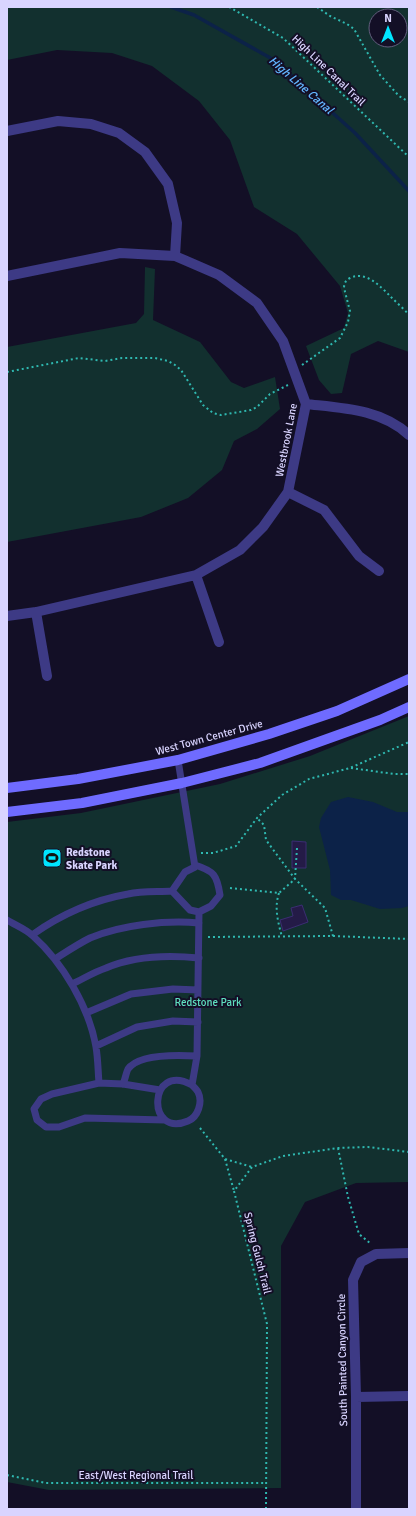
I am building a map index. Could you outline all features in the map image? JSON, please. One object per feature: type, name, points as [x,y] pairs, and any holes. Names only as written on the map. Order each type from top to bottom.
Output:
[{"type":"street","points":[[7,131],[58,121],[91,124],[119,133],[145,152],[168,184],[177,223],[175,256]]},
{"type":"street","name":"Westbrook Lane","points":[[7,276],[120,253],[175,256],[219,276],[257,303],[283,341],[306,404],[288,492],[262,527],[240,550],[196,575],[36,612],[7,616]]},
{"type":"street","points":[[306,404],[353,409],[376,415],[402,429],[409,435]]},
{"type":"street","points":[[288,492],[324,510],[359,556],[379,571]]},
{"type":"street","points":[[196,575],[219,642]]},
{"type":"street","points":[[36,612],[47,676]]},
{"type":"street","name":"West Town Center Drive","points":[[7,788],[78,779],[178,760],[269,734],[337,711],[409,679]]},
{"type":"street","points":[[7,812],[82,803],[182,783],[260,763],[380,720],[409,707]]},
{"type":"street","points":[[376,1254],[409,1253]]},
{"type":"street","name":"South Painted Canyon Circle","points":[[356,1509],[356,1397],[352,1280],[361,1262],[376,1254]]},
{"type":"street","points":[[356,1397],[409,1396]]},
{"type":"lane","points":[[178,760],[195,865]]},
{"type":"lane","points":[[172,891],[185,872],[195,867],[195,865]]},
{"type":"lane","points":[[32,935],[50,922],[102,900],[130,893],[172,891],[190,910],[199,912],[211,906],[220,895],[218,882],[209,869],[195,865]]},
{"type":"lane","points":[[192,1085],[197,1056],[199,912]]},
{"type":"lane","points":[[7,920],[32,935],[55,959],[72,984],[86,1013],[96,1046],[99,1083]]},
{"type":"lane","points":[[55,959],[89,939],[108,932],[156,922],[182,921],[199,923]]},
{"type":"lane","points":[[72,984],[106,968],[128,961],[176,956],[199,958]]},
{"type":"lane","points":[[86,1013],[131,994],[173,989],[198,990]]},
{"type":"lane","points":[[96,1046],[137,1027],[173,1021],[198,1022]]},
{"type":"lane","points":[[123,1084],[128,1069],[139,1060],[172,1055],[197,1056]]},
{"type":"lane","points":[[160,1090],[123,1084],[99,1083],[52,1094],[41,1099],[34,1109],[37,1120],[46,1127],[59,1127],[85,1118],[165,1120],[180,1124],[190,1121],[197,1114],[200,1103],[198,1092],[192,1085],[185,1081],[174,1081],[169,1082],[160,1090],[157,1100],[158,1109],[165,1120]]},
{"type":"path","name":"High Line Canal Trail","points":[[229,7],[283,38],[409,157]]},
{"type":"path","points":[[317,7],[354,29],[380,75],[399,96],[409,102]]},
{"type":"path","points":[[7,372],[79,358],[105,361],[122,358],[155,358],[168,361],[181,370],[203,405],[213,413],[221,415],[243,412],[257,407],[270,394],[292,383],[294,371],[340,338],[348,322],[350,310],[344,288],[344,284],[348,278],[362,276],[373,281],[409,315]]},
{"type":"path","points":[[192,853],[213,853],[236,846],[257,818],[282,795],[309,779],[350,768],[409,742]]},
{"type":"path","points":[[350,768],[394,774],[409,774]]},
{"type":"path","points":[[257,818],[264,826],[266,840],[295,879],[325,908],[333,936]]},
{"type":"path","points":[[282,937],[277,918],[276,901],[280,893],[295,879],[297,848]]},
{"type":"path","points":[[230,888],[280,893]]},
{"type":"path","points":[[208,937],[333,936],[409,939]]},
{"type":"path","points":[[200,1128],[225,1159],[252,1167]]},
{"type":"path","points":[[234,1190],[252,1167],[283,1156],[338,1148],[368,1147],[409,1152]]},
{"type":"path","points":[[338,1148],[348,1197],[359,1234],[370,1242],[376,1254]]},
{"type":"path","name":"Spring Gulch Trail","points":[[225,1159],[267,1324],[266,1509]]},
{"type":"path","name":"East/West Regional Trail","points":[[7,1475],[46,1484],[266,1484]]},
{"type":"green space","points":[[7,7],[409,7],[409,352],[378,341],[351,354],[342,393],[331,394],[319,380],[306,346],[344,328],[348,313],[340,286],[297,234],[254,207],[230,140],[199,101],[152,66],[112,53],[57,50],[7,60]]},
{"type":"green space","points":[[145,267],[155,269],[153,320],[200,342],[231,382],[244,388],[275,377],[280,409],[257,429],[234,441],[222,470],[188,498],[141,517],[7,542],[7,347],[136,323],[144,314]]},
{"type":"green space","name":"Redstone Park","points":[[409,716],[409,1182],[356,1183],[305,1202],[281,1246],[281,1488],[49,1490],[7,1482],[7,822],[81,813],[220,784],[310,756]]},
{"type":"water","points":[[348,797],[373,802],[397,812],[409,812],[409,906],[402,908],[380,909],[351,900],[341,900],[331,895],[330,870],[319,827],[321,818],[331,802]]},
{"type":"building","points":[[292,841],[306,842],[306,868],[292,868]]},
{"type":"building","points":[[302,905],[308,922],[283,931],[280,920],[293,916],[291,908]]},
{"type":"waterway","name":"High Line Canal","points":[[171,7],[194,15],[274,60],[355,133],[409,191]]},
{"type":"place","name":"Redstone Skate Park","points":[[52,858]]}]
